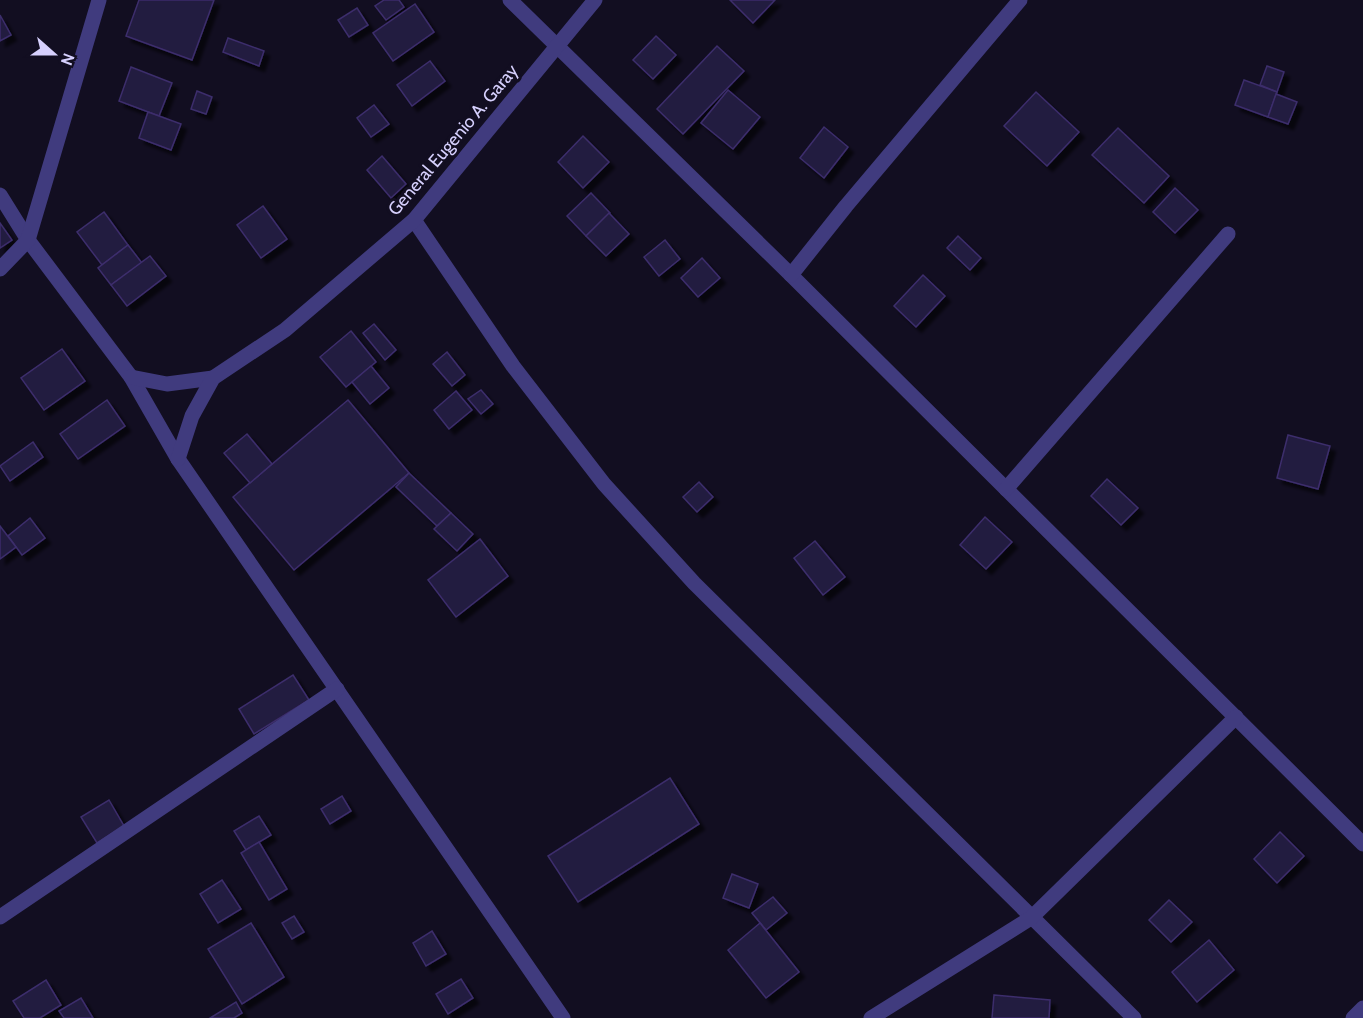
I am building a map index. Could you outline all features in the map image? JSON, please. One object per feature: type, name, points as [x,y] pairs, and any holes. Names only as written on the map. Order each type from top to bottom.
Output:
[{"type":"street","points":[[0,269],[28,240],[99,0]]},
{"type":"street","points":[[510,0],[791,274],[1363,844]]},
{"type":"street","name":"General Eugenio A. Garay","points":[[131,377],[167,384],[213,378],[285,330],[414,220],[595,0]]},
{"type":"street","points":[[791,274],[1020,0]]},
{"type":"street","points":[[0,195],[28,240],[131,377],[178,459],[563,1018]]},
{"type":"street","points":[[414,220],[513,366],[604,484],[694,583],[1134,1018]]},
{"type":"street","points":[[1006,489],[1228,234]]},
{"type":"street","name":"General Eugenio A. Garay","points":[[178,459],[192,416],[213,378]]},
{"type":"street","points":[[0,917],[337,689]]},
{"type":"street","points":[[871,1018],[1031,918],[1236,717]]},
{"type":"street","points":[[1353,1018],[1363,1008]]},
{"type":"building","points":[[139,0],[214,0],[192,60],[126,36]]},
{"type":"building","points":[[384,0],[399,0],[404,7],[386,20],[375,6]]},
{"type":"building","points":[[730,0],[775,0],[753,23]]},
{"type":"building","points":[[415,4],[434,32],[393,61],[373,33]]},
{"type":"building","points":[[357,8],[368,25],[349,37],[338,20]]},
{"type":"building","points":[[0,15],[11,35],[0,41]]},
{"type":"building","points":[[656,36],[676,55],[653,79],[633,60]]},
{"type":"building","points":[[228,38],[264,51],[259,66],[223,52]]},
{"type":"building","points":[[717,46],[744,71],[683,134],[657,109]]},
{"type":"building","points":[[430,61],[445,81],[412,106],[397,85]]},
{"type":"building","points":[[1267,66],[1284,72],[1277,92],[1260,85]]},
{"type":"building","points":[[131,67],[172,83],[159,116],[119,101]]},
{"type":"building","points":[[1244,80],[1277,92],[1268,117],[1235,105]]},
{"type":"building","points":[[728,90],[760,117],[733,149],[701,123]]},
{"type":"building","points":[[197,91],[212,97],[206,114],[191,109]]},
{"type":"building","points":[[1036,92],[1079,132],[1047,166],[1004,126]]},
{"type":"building","points":[[1276,94],[1297,102],[1288,124],[1268,117]]},
{"type":"building","points":[[374,105],[389,124],[371,137],[357,118]]},
{"type":"building","points":[[148,112],[181,124],[171,150],[139,138]]},
{"type":"building","points":[[824,127],[848,147],[824,178],[800,158]]},
{"type":"building","points":[[1118,128],[1169,176],[1144,203],[1092,155]]},
{"type":"building","points":[[583,136],[609,162],[583,188],[558,162]]},
{"type":"building","points":[[382,156],[406,184],[391,198],[367,170]]},
{"type":"building","points":[[1175,188],[1198,210],[1175,233],[1153,212]]},
{"type":"building","points":[[591,193],[610,213],[586,236],[567,216]]},
{"type":"building","points":[[263,206],[287,239],[261,258],[237,225]]},
{"type":"building","points":[[104,212],[128,245],[102,265],[77,232]]},
{"type":"building","points":[[609,213],[629,234],[606,256],[586,236]]},
{"type":"building","points":[[0,223],[12,240],[0,248]]},
{"type":"building","points":[[958,236],[981,258],[970,270],[947,248]]},
{"type":"building","points":[[665,240],[680,259],[659,276],[644,257]]},
{"type":"building","points":[[128,245],[142,263],[111,285],[98,268]]},
{"type":"building","points":[[150,256],[166,276],[127,306],[111,285]]},
{"type":"building","points":[[702,258],[720,278],[698,297],[681,278]]},
{"type":"building","points":[[923,275],[945,296],[916,327],[894,306]]},
{"type":"building","points":[[374,324],[396,350],[385,360],[363,333]]},
{"type":"building","points":[[351,331],[376,362],[346,387],[320,357]]},
{"type":"building","points":[[62,349],[85,381],[44,410],[21,378]]},
{"type":"building","points":[[447,352],[465,375],[452,386],[433,364]]},
{"type":"building","points":[[371,366],[389,388],[370,404],[352,382]]},
{"type":"building","points":[[481,390],[493,404],[481,414],[468,399]]},
{"type":"building","points":[[456,391],[472,410],[449,429],[434,410]]},
{"type":"building","points":[[107,400],[125,426],[78,459],[60,434]]},
{"type":"building","points":[[348,400],[409,473],[294,570],[233,497]]},
{"type":"building","points":[[247,434],[272,464],[250,483],[224,453]]},
{"type":"building","points":[[1288,435],[1330,446],[1318,489],[1277,478]]},
{"type":"building","points":[[33,442],[43,457],[10,481],[0,466]]},
{"type":"building","points":[[409,473],[451,513],[437,526],[396,487]]},
{"type":"building","points":[[1107,479],[1138,508],[1121,525],[1091,496]]},
{"type":"building","points":[[699,482],[713,497],[697,512],[683,497]]},
{"type":"building","points":[[451,513],[473,534],[457,551],[434,529]]},
{"type":"building","points":[[985,517],[1012,542],[986,569],[960,545]]},
{"type":"building","points":[[30,518],[45,538],[22,555],[8,536]]},
{"type":"building","points":[[0,526],[16,547],[0,559]]},
{"type":"building","points":[[480,539],[508,576],[456,617],[428,580]]},
{"type":"building","points":[[815,541],[845,577],[823,595],[794,558]]},
{"type":"building","points":[[293,675],[309,700],[254,734],[239,709]]},
{"type":"building","points":[[670,778],[699,824],[578,902],[548,856]]},
{"type":"building","points":[[342,796],[351,811],[330,824],[321,809]]},
{"type":"building","points":[[109,800],[124,826],[97,843],[81,817]]},
{"type":"building","points":[[259,816],[271,835],[246,850],[234,831]]},
{"type":"building","points":[[1280,832],[1304,856],[1277,883],[1254,859]]},
{"type":"building","points":[[259,842],[287,889],[269,900],[241,853]]},
{"type":"building","points":[[732,874],[758,884],[749,908],[723,898]]},
{"type":"building","points":[[222,880],[241,909],[218,923],[200,894]]},
{"type":"building","points":[[773,897],[787,913],[766,930],[752,913]]},
{"type":"building","points":[[1169,900],[1192,922],[1171,942],[1149,920]]},
{"type":"building","points":[[294,916],[304,932],[292,939],[282,923]]},
{"type":"building","points":[[251,923],[284,977],[242,1004],[208,949]]},
{"type":"building","points":[[760,923],[799,972],[766,998],[728,950]]},
{"type":"building","points":[[432,931],[446,954],[426,966],[413,943]]},
{"type":"building","points":[[1209,940],[1234,970],[1197,1002],[1172,972]]},
{"type":"building","points":[[461,979],[473,998],[448,1014],[436,994]]},
{"type":"building","points":[[46,980],[61,1005],[40,1018],[24,1018],[13,1001]]},
{"type":"building","points":[[994,995],[1050,1000],[1049,1018],[992,1018]]},
{"type":"building","points":[[81,998],[93,1018],[64,1018],[59,1011]]},
{"type":"building","points":[[236,1002],[242,1013],[234,1018],[210,1018]]}]
